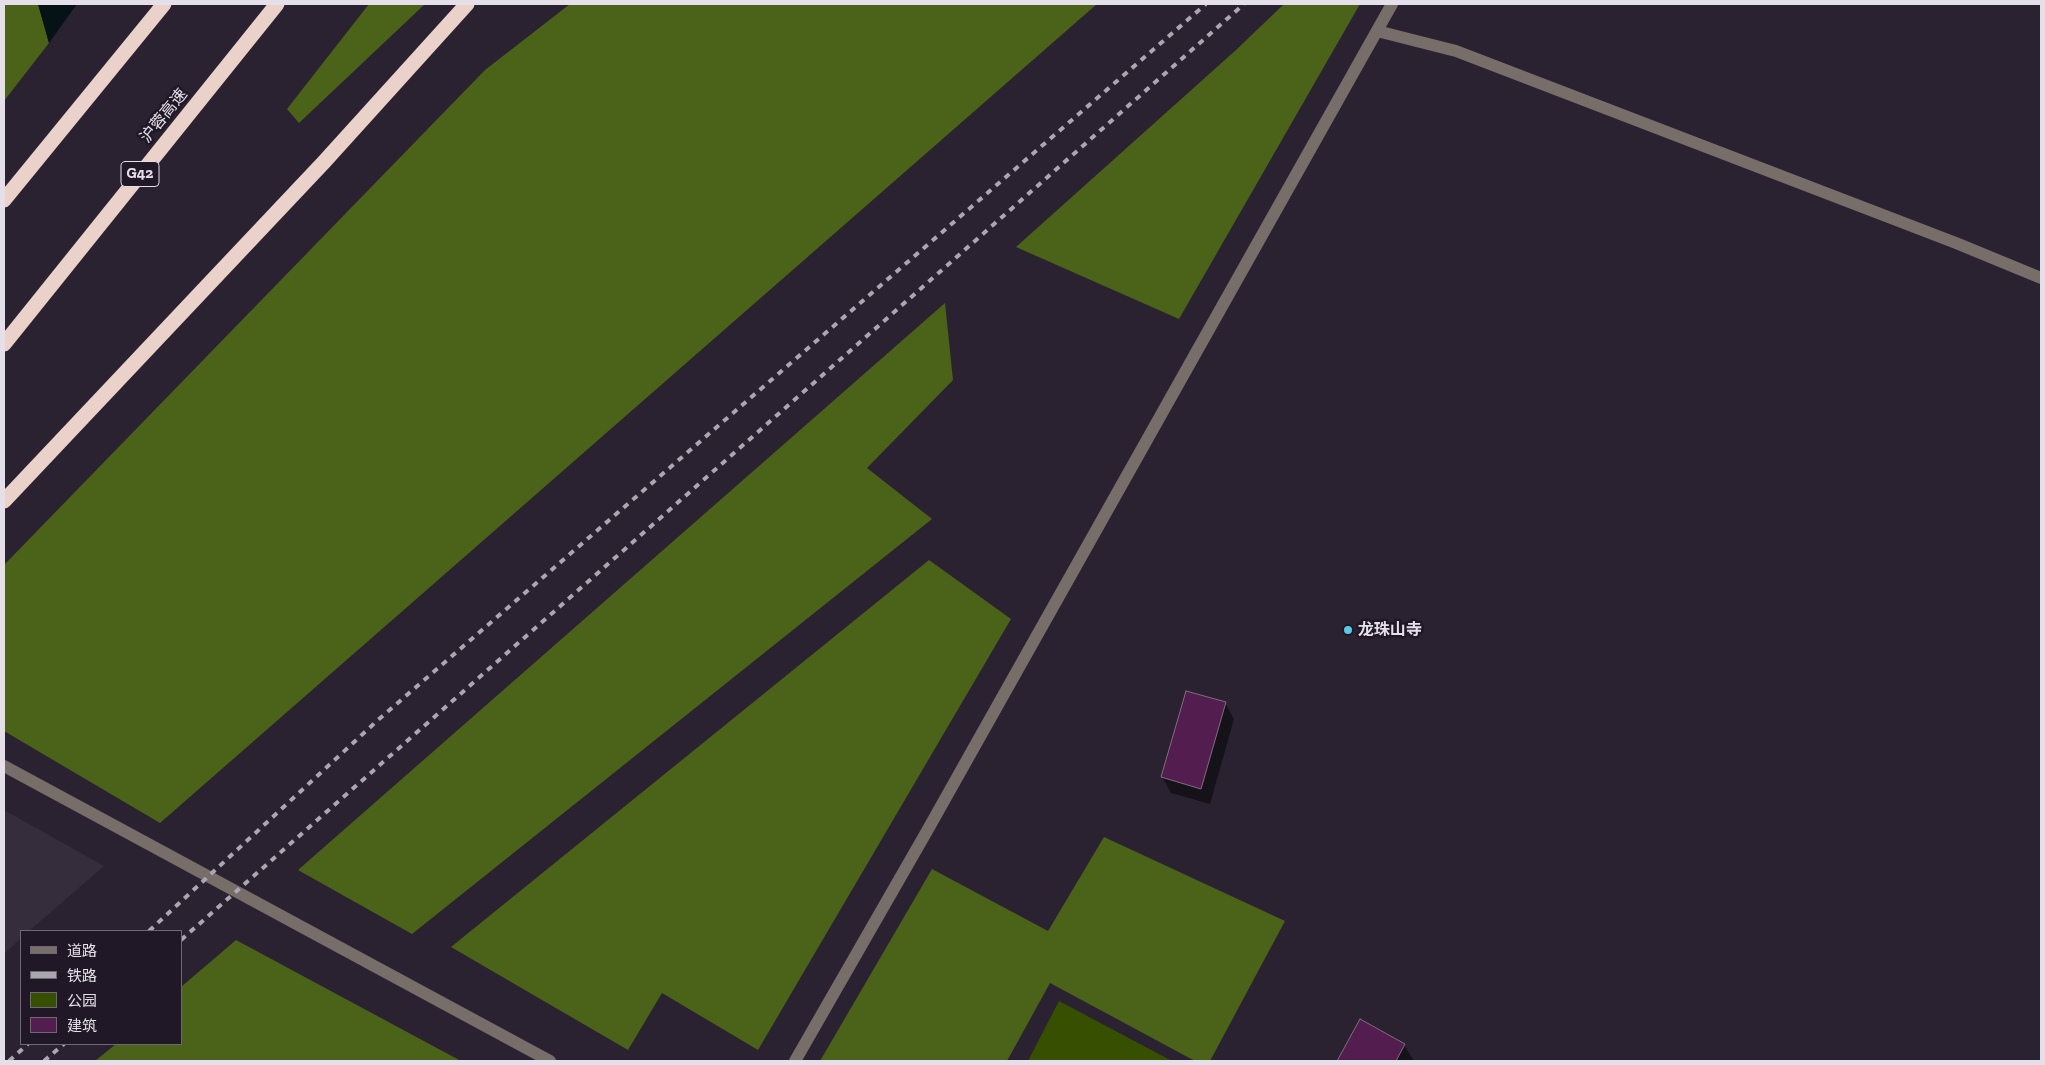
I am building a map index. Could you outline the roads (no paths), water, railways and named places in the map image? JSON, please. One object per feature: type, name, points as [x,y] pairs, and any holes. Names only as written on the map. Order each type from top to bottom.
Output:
[{"type":"highway","points":[[4,200],[164,4]]},
{"type":"highway","name":"沪蓉高速","points":[[4,344],[277,4]]},
{"type":"highway","points":[[4,501],[317,169],[467,4]]},
{"type":"street","points":[[795,1061],[936,815],[1392,4]]},
{"type":"street","points":[[1377,30],[1456,51],[1956,243],[2041,278]]},
{"type":"street","points":[[4,766],[550,1061]]},
{"type":"railway","points":[[150,930],[378,720],[1206,4]]},
{"type":"railway","points":[[182,939],[1244,4]]},
{"type":"railway","points":[[9,1061],[27,1045]]},
{"type":"railway","points":[[44,1061],[63,1045]]},
{"type":"place","name":"龙珠山寺","points":[[1348,630]]}]
